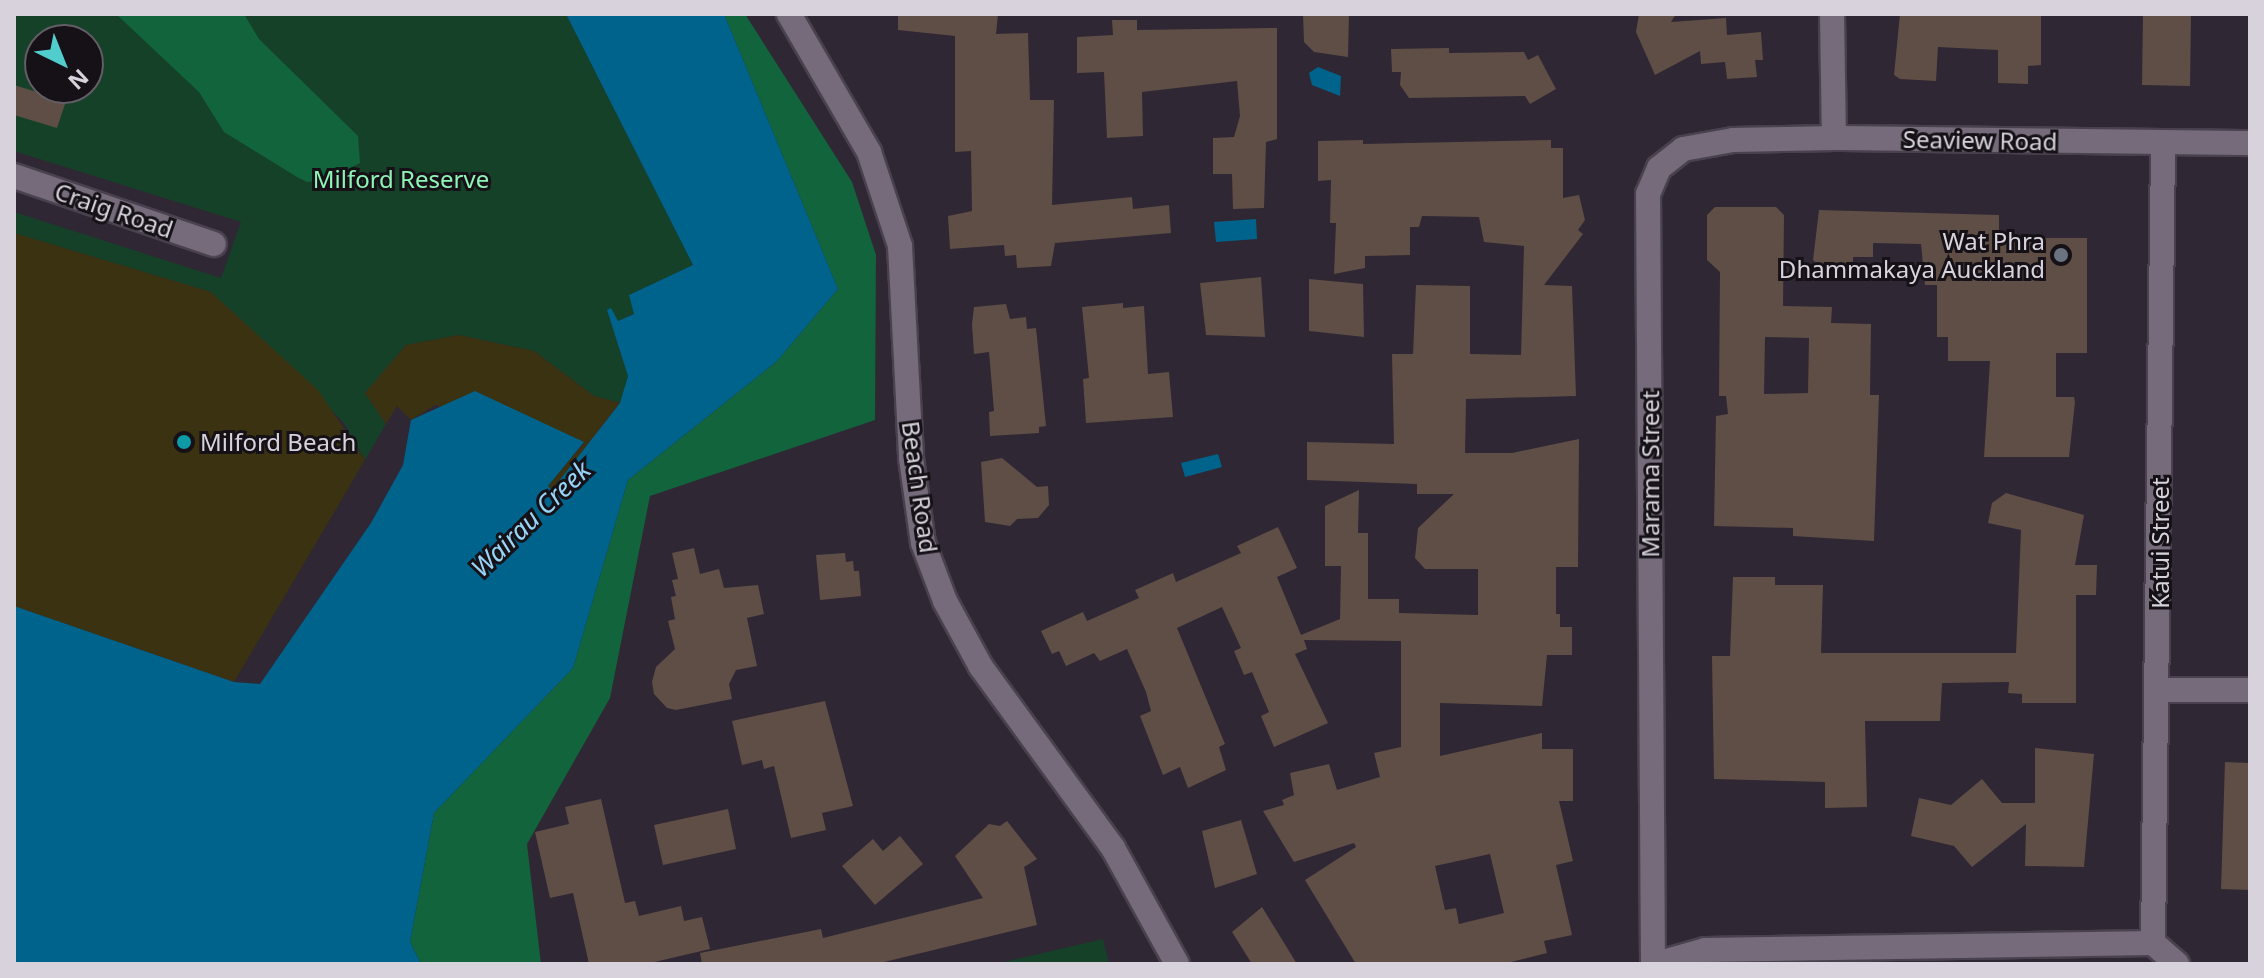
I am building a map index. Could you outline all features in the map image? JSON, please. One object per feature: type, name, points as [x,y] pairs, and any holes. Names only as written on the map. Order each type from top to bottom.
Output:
[{"type":"street","name":"Beach Road","points":[[789,14],[869,152],[900,246],[911,458],[923,543],[945,601],[981,667],[1113,848],[1177,964]]},
{"type":"street","points":[[1832,14],[1834,138]]},
{"type":"street","name":"Seaview Road","points":[[1834,138],[2250,143]]},
{"type":"street","name":"Marama Street","points":[[1654,964],[1648,194],[1659,168],[1683,149],[1733,140],[1834,138]]},
{"type":"street","name":"Katui Street","points":[[2153,943],[2159,690],[2163,143]]},
{"type":"street","name":"Craig Road","points":[[14,176],[214,244]]},
{"type":"street","points":[[2159,690],[2250,690]]},
{"type":"street","points":[[1654,964],[1705,950],[2153,943],[2177,964]]},
{"type":"green space","name":"Milford Reserve","points":[[14,14],[566,14],[693,265],[629,295],[635,313],[618,321],[607,310],[628,376],[620,403],[594,396],[534,351],[459,335],[406,345],[365,393],[386,424],[365,460],[344,423],[211,292],[14,233],[14,212],[221,278],[241,222],[14,151]]},
{"type":"green space","points":[[116,14],[244,14],[259,39],[358,136],[360,163],[327,180],[307,182],[297,177],[224,132],[199,92]]},
{"type":"green space","points":[[724,14],[745,14],[852,182],[876,255],[875,420],[650,496],[610,698],[527,844],[541,964],[421,964],[410,942],[434,813],[573,668],[628,480],[777,361],[838,289]]},
{"type":"green space","points":[[1103,939],[1109,964],[996,964]]},
{"type":"sand","name":"Milford Beach","points":[[14,233],[211,292],[318,390],[365,460],[234,682],[14,606]]},
{"type":"sand","points":[[459,335],[534,351],[594,396],[620,403],[552,490],[547,487],[584,443],[435,405],[411,420],[397,406],[386,424],[365,393],[406,345]]},
{"type":"water","name":"Wairau Creek","points":[[566,14],[724,14],[838,289],[777,361],[628,480],[573,668],[434,813],[410,942],[421,964],[14,964],[14,606],[234,682],[260,684],[371,523],[403,465],[411,420],[475,391],[584,442],[548,486],[552,490],[620,403],[628,376],[607,310],[611,308],[618,321],[634,314],[629,295],[693,265]]},
{"type":"water","points":[[1318,67],[1341,76],[1340,96],[1312,85],[1309,73]]},
{"type":"water","points":[[1256,219],[1257,239],[1216,242],[1214,222]]},
{"type":"water","points":[[1218,454],[1222,467],[1185,477],[1181,463]]},
{"type":"building","points":[[898,14],[998,14],[996,34],[1028,33],[1030,100],[1054,100],[1052,205],[1132,197],[1133,209],[1169,205],[1171,233],[1055,243],[1051,266],[1017,268],[1016,255],[1005,256],[1004,245],[950,249],[948,216],[972,211],[971,151],[955,152],[955,36],[898,30]]},
{"type":"building","points":[[1303,14],[1349,14],[1348,57],[1314,52],[1304,42]]},
{"type":"building","points":[[1639,14],[1676,14],[1671,22],[1726,18],[1727,35],[1761,32],[1763,60],[1755,60],[1757,77],[1727,79],[1725,62],[1701,64],[1700,51],[1655,75],[1636,32]]},
{"type":"building","points":[[1900,14],[2041,14],[2041,65],[2028,66],[2028,84],[1998,83],[1998,50],[1938,47],[1936,81],[1900,79],[1894,75]]},
{"type":"building","points":[[2143,14],[2191,14],[2190,86],[2142,85]]},
{"type":"building","points":[[1112,20],[1137,20],[1137,30],[1277,28],[1277,139],[1266,142],[1264,208],[1233,209],[1232,174],[1213,174],[1213,138],[1234,137],[1240,116],[1237,81],[1142,92],[1143,136],[1107,138],[1104,72],[1077,73],[1077,37],[1113,35]]},
{"type":"building","points":[[1449,48],[1449,53],[1524,52],[1528,60],[1538,55],[1556,89],[1530,104],[1525,96],[1409,98],[1400,85],[1401,72],[1392,72],[1391,49]]},
{"type":"building","points":[[14,85],[24,88],[24,104],[65,104],[57,128],[14,115]]},
{"type":"building","points":[[1363,140],[1363,144],[1551,140],[1551,148],[1563,148],[1563,198],[1579,195],[1585,220],[1578,230],[1583,234],[1544,285],[1572,286],[1576,396],[1466,399],[1465,453],[1512,453],[1579,439],[1578,567],[1556,567],[1556,614],[1560,614],[1560,627],[1572,627],[1572,655],[1547,655],[1542,706],[1440,703],[1440,756],[1542,733],[1542,749],[1573,749],[1573,801],[1559,801],[1573,861],[1556,865],[1572,935],[1544,941],[1547,953],[1511,962],[1356,964],[1305,880],[1356,847],[1354,843],[1294,862],[1263,811],[1284,805],[1282,800],[1294,795],[1290,773],[1329,764],[1337,790],[1380,777],[1374,753],[1401,747],[1401,641],[1304,640],[1307,649],[1295,654],[1328,723],[1274,747],[1261,716],[1269,712],[1252,672],[1244,675],[1234,651],[1241,648],[1222,607],[1177,628],[1225,744],[1219,747],[1226,770],[1188,788],[1180,767],[1163,775],[1140,716],[1151,711],[1146,692],[1127,649],[1100,661],[1094,653],[1066,666],[1059,651],[1052,654],[1041,631],[1083,612],[1087,621],[1139,598],[1135,590],[1173,573],[1176,582],[1241,553],[1237,546],[1278,527],[1297,568],[1277,577],[1301,635],[1340,619],[1341,566],[1325,566],[1325,506],[1359,490],[1358,533],[1368,533],[1368,599],[1399,599],[1399,613],[1478,615],[1478,569],[1425,569],[1415,558],[1418,528],[1454,494],[1417,494],[1417,484],[1307,480],[1307,442],[1394,444],[1392,354],[1413,354],[1416,285],[1470,286],[1470,354],[1521,355],[1524,246],[1484,242],[1479,217],[1422,216],[1419,227],[1410,227],[1410,255],[1365,256],[1365,268],[1334,274],[1336,223],[1330,223],[1331,180],[1318,181],[1318,141]],"holes":[[[1490,854],[1504,913],[1459,924],[1456,908],[1445,910],[1435,866]]]},
{"type":"building","points":[[1715,207],[1776,207],[1784,215],[1783,306],[1832,307],[1831,323],[1871,324],[1870,395],[1879,395],[1874,541],[1793,536],[1793,528],[1714,526],[1716,416],[1728,414],[1726,396],[1719,396],[1720,272],[1707,260],[1707,215]],"holes":[[[1765,337],[1809,338],[1808,393],[1764,394]]]},
{"type":"building","points":[[1819,210],[1999,215],[1999,238],[2087,238],[2087,353],[2056,353],[2056,397],[2074,397],[2075,402],[2069,457],[1984,457],[1990,361],[1948,361],[1948,337],[1937,337],[1937,285],[1925,285],[1921,244],[1873,243],[1873,257],[1853,257],[1853,270],[1822,269],[1813,260]]},
{"type":"building","points":[[1261,277],[1265,337],[1206,335],[1200,283]]},
{"type":"building","points":[[1309,279],[1363,284],[1364,337],[1309,331]]},
{"type":"building","points":[[1123,303],[1123,308],[1144,306],[1148,374],[1169,372],[1173,417],[1086,423],[1083,379],[1089,378],[1082,307]]},
{"type":"building","points":[[1006,304],[1010,319],[1026,317],[1027,329],[1036,328],[1046,426],[1039,427],[1039,433],[990,436],[989,412],[994,411],[989,352],[974,354],[974,307]]},
{"type":"building","points":[[1002,458],[1037,487],[1048,486],[1049,505],[1038,518],[1017,519],[1010,526],[985,522],[981,462]]},
{"type":"building","points":[[2006,493],[2084,515],[2075,565],[2097,565],[2096,595],[2076,595],[2076,703],[2022,703],[2022,694],[2008,693],[2009,682],[1942,683],[1940,721],[1865,721],[1867,807],[1825,808],[1825,782],[1714,779],[1712,656],[1730,656],[1733,577],[1775,577],[1775,585],[1823,585],[1821,653],[2016,653],[2021,530],[1988,523],[1992,503]]},
{"type":"building","points":[[694,548],[700,574],[719,569],[724,588],[758,585],[764,614],[747,618],[757,666],[736,670],[729,684],[732,699],[676,710],[667,708],[654,694],[652,682],[656,667],[675,649],[668,621],[675,619],[671,597],[676,596],[672,580],[678,579],[672,553]]},
{"type":"building","points":[[845,553],[846,562],[853,561],[854,571],[859,571],[861,596],[820,600],[816,555]]},
{"type":"building","points":[[825,701],[853,806],[822,813],[826,830],[791,838],[774,766],[764,769],[762,760],[742,765],[732,721]]},
{"type":"building","points":[[2035,748],[2094,754],[2084,867],[2025,866],[2026,824],[1972,867],[1954,846],[1911,836],[1919,798],[1951,805],[1982,779],[2002,803],[2035,803]]},
{"type":"building","points":[[2225,762],[2250,763],[2250,890],[2221,889]]},
{"type":"building","points":[[601,799],[625,903],[635,901],[639,916],[681,906],[684,921],[702,917],[710,949],[646,964],[589,964],[573,893],[550,898],[535,832],[569,824],[565,807]]},
{"type":"building","points":[[728,809],[736,849],[663,865],[654,825]]},
{"type":"building","points":[[1241,820],[1257,874],[1215,888],[1202,831]]},
{"type":"building","points":[[1007,821],[1037,859],[1024,867],[1037,925],[876,964],[702,964],[700,953],[821,929],[823,938],[983,898],[955,856],[989,824],[1000,826]]},
{"type":"building","points":[[900,836],[923,864],[875,905],[842,866],[873,839],[883,851]]},
{"type":"building","points":[[1262,907],[1297,964],[1252,964],[1232,932]]},
{"type":"place","name":"Wat Phra Dhammakaya Auckland","points":[[2061,255]]},
{"type":"place","name":"Milford Beach","points":[[184,442]]}]
